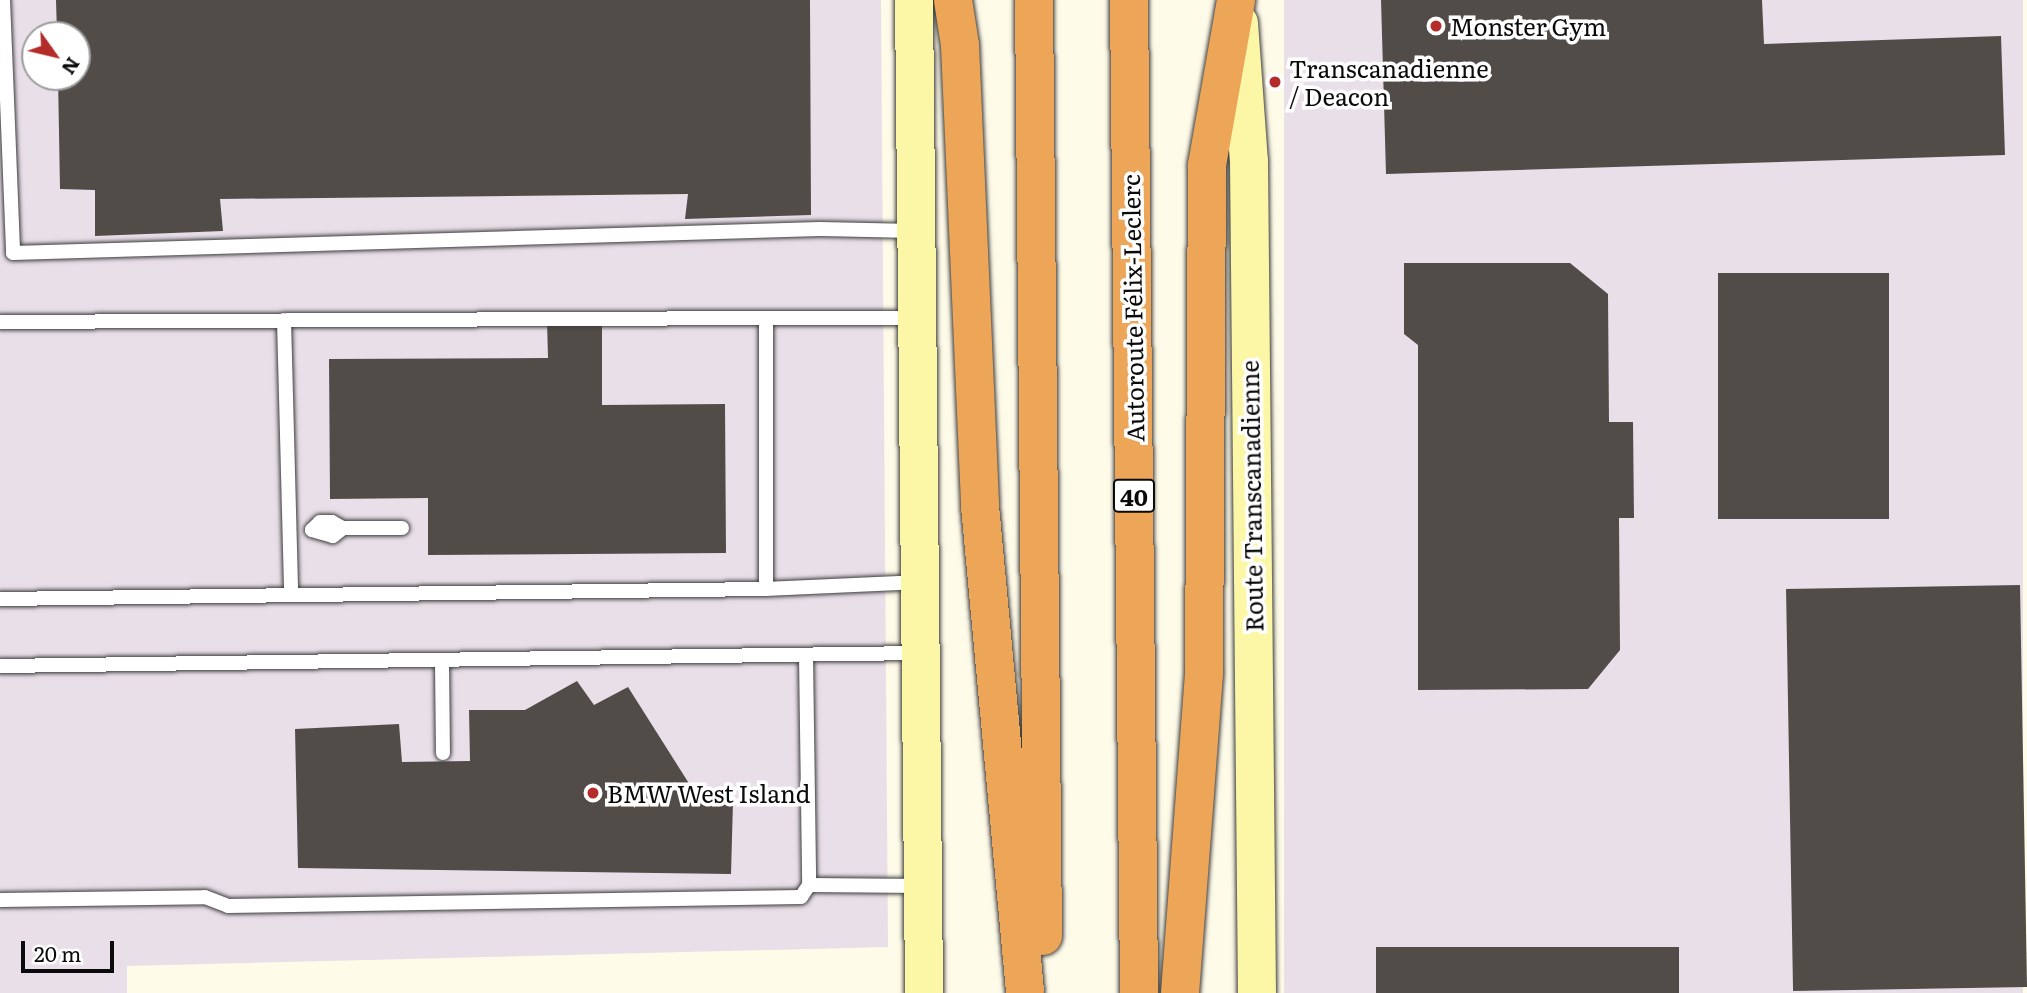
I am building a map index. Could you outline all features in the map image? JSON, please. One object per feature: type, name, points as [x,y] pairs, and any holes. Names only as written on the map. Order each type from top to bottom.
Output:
[{"type":"highway","points":[[953,0],[960,45],[980,506],[1026,993]]},
{"type":"highway","points":[[1034,0],[1043,993]]},
{"type":"highway","name":"Autoroute Félix-Leclerc","points":[[1129,0],[1139,993]]},
{"type":"highway","points":[[1180,993],[1204,673],[1207,165],[1236,0]]},
{"type":"main road","points":[[914,0],[924,993]]},
{"type":"main road","name":"Route Transcanadienne","points":[[1236,0],[1249,161],[1257,993]]},
{"type":"lane","points":[[3,0],[13,253],[820,229],[915,231]]},
{"type":"lane","points":[[766,318],[766,589]]},
{"type":"lane","points":[[0,322],[917,318]]},
{"type":"lane","points":[[284,320],[290,595]]},
{"type":"lane","points":[[289,530],[312,530],[332,536],[342,528],[402,528]]},
{"type":"lane","points":[[0,599],[766,589],[920,582]]},
{"type":"lane","points":[[0,666],[921,653]]},
{"type":"lane","points":[[0,900],[205,897],[228,906],[801,897],[809,885],[806,656]]},
{"type":"lane","points":[[442,661],[443,753]]},
{"type":"lane","points":[[809,885],[923,886]]},
{"type":"shaded area","points":[[0,0],[881,0],[888,947],[127,966],[127,993],[0,993]]},
{"type":"shaded area","points":[[1284,0],[2023,0],[2023,993],[1284,993]]},
{"type":"building","points":[[56,0],[810,0],[811,215],[685,219],[688,194],[220,199],[223,231],[95,236],[95,190],[60,189],[58,91],[91,91],[91,21],[57,21]]},
{"type":"building","points":[[1381,0],[1762,0],[1764,44],[2001,36],[2005,155],[1386,174]]},
{"type":"building","points":[[1404,263],[1570,263],[1608,294],[1609,422],[1633,422],[1634,518],[1619,518],[1620,650],[1588,689],[1418,690],[1418,345],[1404,334]]},
{"type":"building","points":[[1718,273],[1889,273],[1889,519],[1718,519]]},
{"type":"building","points":[[547,321],[602,321],[602,405],[725,404],[726,553],[428,555],[428,498],[330,499],[329,359],[548,358]]},
{"type":"building","points":[[2020,585],[2027,987],[1793,991],[1786,589]]},
{"type":"building","points":[[577,681],[594,705],[628,687],[702,804],[733,802],[731,874],[298,868],[295,729],[399,724],[402,762],[470,761],[469,710],[525,710]]},
{"type":"building","points":[[1376,947],[1679,947],[1679,993],[1376,993]]},
{"type":"place","name":"Monster Gym","points":[[1436,26]]},
{"type":"place","name":"Transcanadienne / Deacon","points":[[1275,82]]},
{"type":"place","name":"BMW West Island","points":[[593,793]]}]
